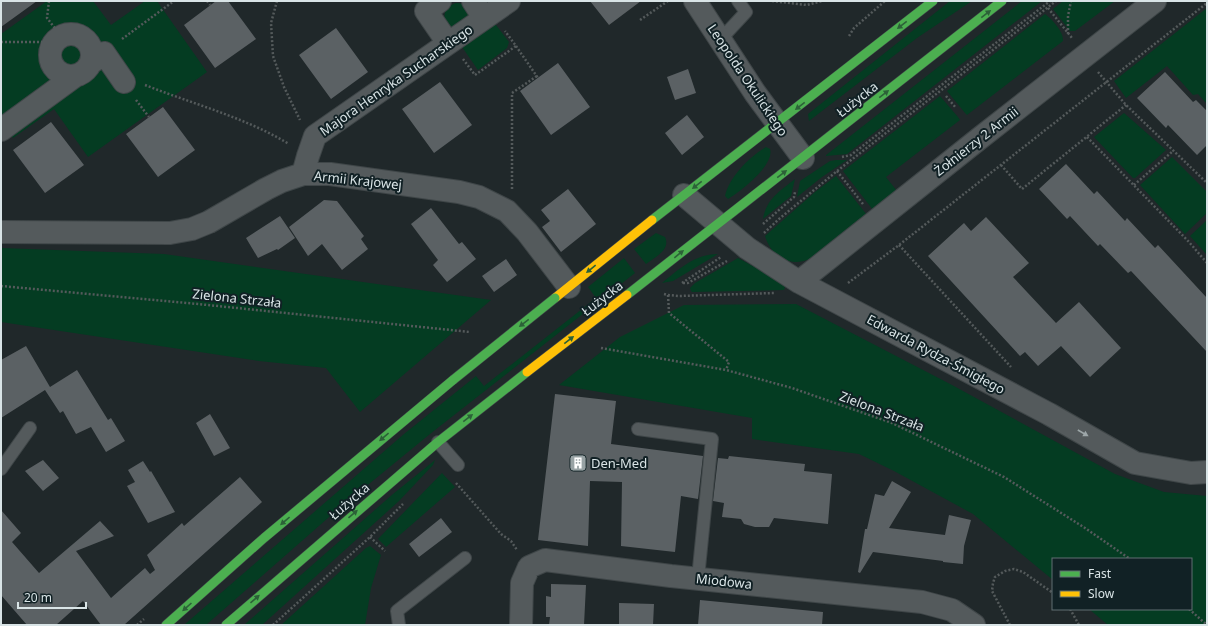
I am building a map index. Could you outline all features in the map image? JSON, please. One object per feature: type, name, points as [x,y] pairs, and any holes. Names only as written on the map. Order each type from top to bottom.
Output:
[{"type":"main road","name":"Łużycka","points":[[166,625],[264,538],[453,380],[684,195],[933,1]]},
{"type":"main road","name":"Łużycka","points":[[226,625],[438,442],[1002,1]]},
{"type":"street","points":[[440,1],[426,11],[449,43]]},
{"type":"street","name":"Leopolda Okulickiego","points":[[695,1],[756,93],[803,158]]},
{"type":"street","name":"Żołnierzy 2 Armii","points":[[798,282],[1155,1]]},
{"type":"street","name":"Majora Henryka Sucharskiego","points":[[303,174],[315,136],[449,43],[489,8]]},
{"type":"street","points":[[1,130],[90,64],[93,57],[92,50],[85,38],[72,33],[58,39],[50,49],[50,56],[51,64],[61,74],[68,76],[90,64]]},
{"type":"street","points":[[90,64],[121,79]]},
{"type":"street","name":"Armii Krajowej","points":[[1,232],[170,233],[192,229],[209,222],[282,181],[303,174],[330,174],[459,192],[479,197],[507,211],[527,232],[562,292]]},
{"type":"street","name":"Edwarda Rydza-Śmigłego","points":[[684,195],[752,252],[798,282],[1049,414],[1135,463],[1191,473],[1207,472]]},
{"type":"street","name":"Miodowa","points":[[527,570],[529,567],[545,560],[922,602],[952,610],[974,625]]},
{"type":"street","points":[[521,625],[522,583],[527,570]]},
{"type":"lane","points":[[720,40],[746,12],[738,1]]},
{"type":"lane","points":[[1,469],[30,428]]},
{"type":"lane","points":[[638,429],[712,439],[698,578]]},
{"type":"lane","points":[[438,442],[458,465]]},
{"type":"lane","points":[[399,625],[397,611],[465,558]]},
{"type":"path","points":[[1,42],[58,39],[47,18],[49,1]]},
{"type":"path","points":[[90,64],[174,1]]},
{"type":"path","points":[[207,1],[210,5]]},
{"type":"path","points":[[277,1],[271,23],[273,56],[284,87],[298,118],[315,136]]},
{"type":"path","points":[[640,20],[668,1]]},
{"type":"path","points":[[772,1],[807,5],[822,1]]},
{"type":"path","points":[[836,158],[851,155],[1050,1]]},
{"type":"path","points":[[765,232],[837,171],[1056,1]]},
{"type":"path","points":[[1068,34],[1068,16],[1071,1]]},
{"type":"path","points":[[824,296],[850,282],[899,245],[1207,3]]},
{"type":"path","points":[[1045,4],[1063,27]]},
{"type":"path","points":[[489,8],[538,77],[512,93],[512,192]]},
{"type":"path","points":[[449,43],[474,75],[516,46]]},
{"type":"path","points":[[121,79],[213,109],[271,133],[291,146]]},
{"type":"path","points":[[1106,82],[1126,106],[1207,183]]},
{"type":"path","points":[[946,96],[956,108]]},
{"type":"path","points":[[1001,165],[1022,189],[1126,106]]},
{"type":"path","points":[[1087,137],[1207,263]]},
{"type":"path","points":[[1134,185],[1173,151]]},
{"type":"path","points":[[837,171],[849,186]]},
{"type":"path","points":[[763,224],[794,197],[796,190]]},
{"type":"path","points":[[899,245],[1012,367]]},
{"type":"path","points":[[723,256],[683,283],[688,283],[728,260]]},
{"type":"path","name":"Zielona Strzała","points":[[1,286],[198,304],[470,332]]},
{"type":"path","points":[[660,290],[668,295],[679,296],[775,293]]},
{"type":"path","points":[[668,295],[669,313],[729,362],[726,370]]},
{"type":"path","name":"Zielona Strzała","points":[[601,348],[726,370],[792,388],[899,426],[1004,477],[1085,528],[1129,558]]},
{"type":"path","points":[[454,480],[501,534],[511,541],[520,554],[527,570]]},
{"type":"path","points":[[273,625],[404,504]]},
{"type":"path","points":[[370,537],[385,551]]},
{"type":"path","points":[[1010,625],[992,591],[995,577],[1005,571],[1014,569],[1023,572],[1052,592]]},
{"type":"path","points":[[1071,610],[1079,625]]},
{"type":"path","points":[[1190,610],[1207,625]]},
{"type":"green space","points":[[47,1],[93,1],[111,25],[145,1],[157,1],[207,72],[88,157],[54,109],[13,138],[1,122],[1,34]]},
{"type":"green space","points":[[950,1],[972,1],[917,38],[809,121],[808,114]]},
{"type":"green space","points":[[1022,1],[1042,1],[847,154],[826,156],[826,155]]},
{"type":"green space","points":[[1063,1],[1115,1],[1075,31],[1070,31],[1053,9]]},
{"type":"green space","points":[[456,3],[464,5],[471,17],[452,29],[446,22],[445,14],[448,8]]},
{"type":"green space","points":[[1207,8],[1207,104],[1198,94],[1193,95],[1167,66],[1126,98],[1114,81]]},
{"type":"green space","points":[[1045,14],[1060,30],[1063,41],[967,115],[947,91]]},
{"type":"green space","points":[[487,25],[496,25],[509,42],[507,48],[478,70],[460,44]]},
{"type":"green space","points":[[940,96],[960,120],[886,177],[897,191],[873,210],[843,171]]},
{"type":"green space","points":[[1124,113],[1166,150],[1135,178],[1133,178],[1094,137]]},
{"type":"green space","points":[[766,147],[770,149],[770,155],[762,170],[748,184],[728,199],[725,196],[727,189],[741,168],[747,161]]},
{"type":"green space","points":[[1172,157],[1207,192],[1207,213],[1185,234],[1140,185]]},
{"type":"green space","points":[[847,160],[822,177],[797,197],[800,181],[830,161]]},
{"type":"green space","points":[[836,176],[867,215],[812,258],[796,262],[783,259],[777,255],[768,244],[765,236],[815,192]]},
{"type":"green space","points":[[795,179],[791,196],[763,219],[767,206],[774,196]]},
{"type":"green space","points":[[1207,220],[1207,255],[1190,236]]},
{"type":"green space","points":[[656,233],[665,237],[666,246],[658,256],[646,264],[634,249]]},
{"type":"green space","points":[[1,248],[164,254],[491,300],[360,412],[326,368],[259,361],[1,322]]},
{"type":"green space","points":[[718,254],[673,281],[662,283],[695,259]]},
{"type":"green space","points":[[624,258],[635,273],[430,434],[336,511],[206,625],[184,625],[404,434],[476,376],[484,386],[596,298],[588,287]]},
{"type":"green space","points":[[738,258],[786,284],[784,290],[691,291],[690,288],[695,283]]},
{"type":"green space","points":[[796,304],[952,385],[1115,474],[1164,492],[1207,496],[1207,625],[1108,625],[1090,610],[1192,610],[1192,558],[1052,558],[1052,579],[973,514],[894,471],[859,454],[752,439],[752,418],[559,385],[620,337],[684,305]]},
{"type":"green space","points":[[435,460],[433,465],[399,501],[262,625],[244,625],[393,494]]},
{"type":"green space","points":[[442,473],[455,487],[386,547],[378,539]]},
{"type":"green space","points":[[370,546],[381,555],[371,588],[365,625],[281,625],[366,548]]},
{"type":"building","points":[[1,1],[37,1],[1,27]]},
{"type":"building","points":[[216,1],[228,1],[256,39],[215,68],[184,25]]},
{"type":"building","points":[[590,1],[641,1],[609,25]]},
{"type":"building","points":[[336,28],[368,72],[331,99],[299,55]]},
{"type":"building","points":[[558,63],[590,107],[551,135],[520,91]]},
{"type":"building","points":[[688,69],[696,93],[675,100],[667,77]]},
{"type":"building","points":[[1165,72],[1193,102],[1196,100],[1207,111],[1207,145],[1197,155],[1168,125],[1166,128],[1137,98]]},
{"type":"building","points":[[440,82],[472,125],[434,153],[402,109]]},
{"type":"building","points":[[163,107],[195,150],[158,177],[126,134]]},
{"type":"building","points":[[687,115],[704,137],[682,155],[665,133]]},
{"type":"building","points":[[51,122],[84,165],[45,193],[13,150]]},
{"type":"building","points":[[1066,164],[1094,194],[1097,191],[1125,221],[1127,218],[1155,248],[1158,245],[1207,298],[1207,352],[1131,271],[1128,273],[1100,244],[1098,246],[1070,216],[1067,219],[1039,189]]},
{"type":"building","points":[[568,189],[596,224],[561,252],[542,227],[550,221],[541,210]]},
{"type":"building","points":[[324,200],[337,201],[364,236],[361,239],[368,249],[342,270],[322,244],[308,256],[289,227]]},
{"type":"building","points":[[431,208],[459,244],[462,242],[476,259],[447,282],[433,265],[438,260],[411,224]]},
{"type":"building","points":[[280,216],[295,238],[278,250],[277,249],[258,258],[246,238]]},
{"type":"building","points":[[986,217],[1029,263],[1013,277],[1056,323],[1079,302],[1121,348],[1090,377],[1061,346],[1038,366],[1025,352],[1020,356],[928,256],[964,223],[971,231]]},
{"type":"building","points":[[506,259],[517,275],[494,292],[482,276]]},
{"type":"building","points":[[26,346],[50,387],[77,370],[108,420],[111,418],[125,441],[106,452],[91,427],[76,434],[63,411],[60,413],[45,390],[1,418],[1,360]]},
{"type":"building","points":[[555,394],[616,401],[611,444],[703,456],[698,499],[681,496],[675,552],[621,546],[622,482],[590,481],[588,546],[538,540]]},
{"type":"building","points":[[210,414],[230,448],[214,456],[196,423]]},
{"type":"building","points":[[729,456],[805,464],[804,471],[832,474],[828,524],[774,518],[769,527],[755,527],[744,524],[741,519],[722,517],[724,503],[713,501],[718,458],[728,459]]},
{"type":"building","points":[[43,460],[59,478],[43,491],[25,471]]},
{"type":"building","points":[[143,461],[150,472],[151,471],[175,512],[148,523],[127,486],[135,482],[128,470]]},
{"type":"building","points":[[240,477],[262,502],[124,625],[101,625],[83,601],[56,625],[27,625],[1,595],[1,510],[21,533],[12,542],[39,573],[100,521],[114,536],[76,551],[111,598],[145,568],[150,574],[155,570],[147,555],[182,523],[184,526]]},
{"type":"building","points":[[892,481],[911,492],[889,528],[945,535],[949,515],[971,520],[964,546],[963,564],[873,552],[860,573],[858,572],[865,529],[867,529],[875,494],[884,496]]},
{"type":"building","points":[[441,518],[452,532],[419,557],[409,544]]},
{"type":"building","points":[[551,584],[586,585],[584,625],[549,625],[550,617],[546,617],[546,596],[551,597]]},
{"type":"building","points":[[700,600],[823,612],[822,625],[698,625]]},
{"type":"building","points":[[619,603],[654,604],[653,625],[619,625]]},
{"type":"traffic: fast","points":[[652,220],[933,1]]},
{"type":"traffic: fast","points":[[627,295],[1002,1]]},
{"type":"traffic: fast","points":[[453,380],[555,298]]},
{"type":"traffic: fast","points":[[226,625],[438,442],[527,372]]},
{"type":"traffic: fast","points":[[166,625],[264,538],[453,380]]},
{"type":"traffic: slow","points":[[555,298],[652,220]]},
{"type":"traffic: slow","points":[[527,372],[627,295]]},
{"type":"place","name":"Den-Med","points":[[578,463]]}]
